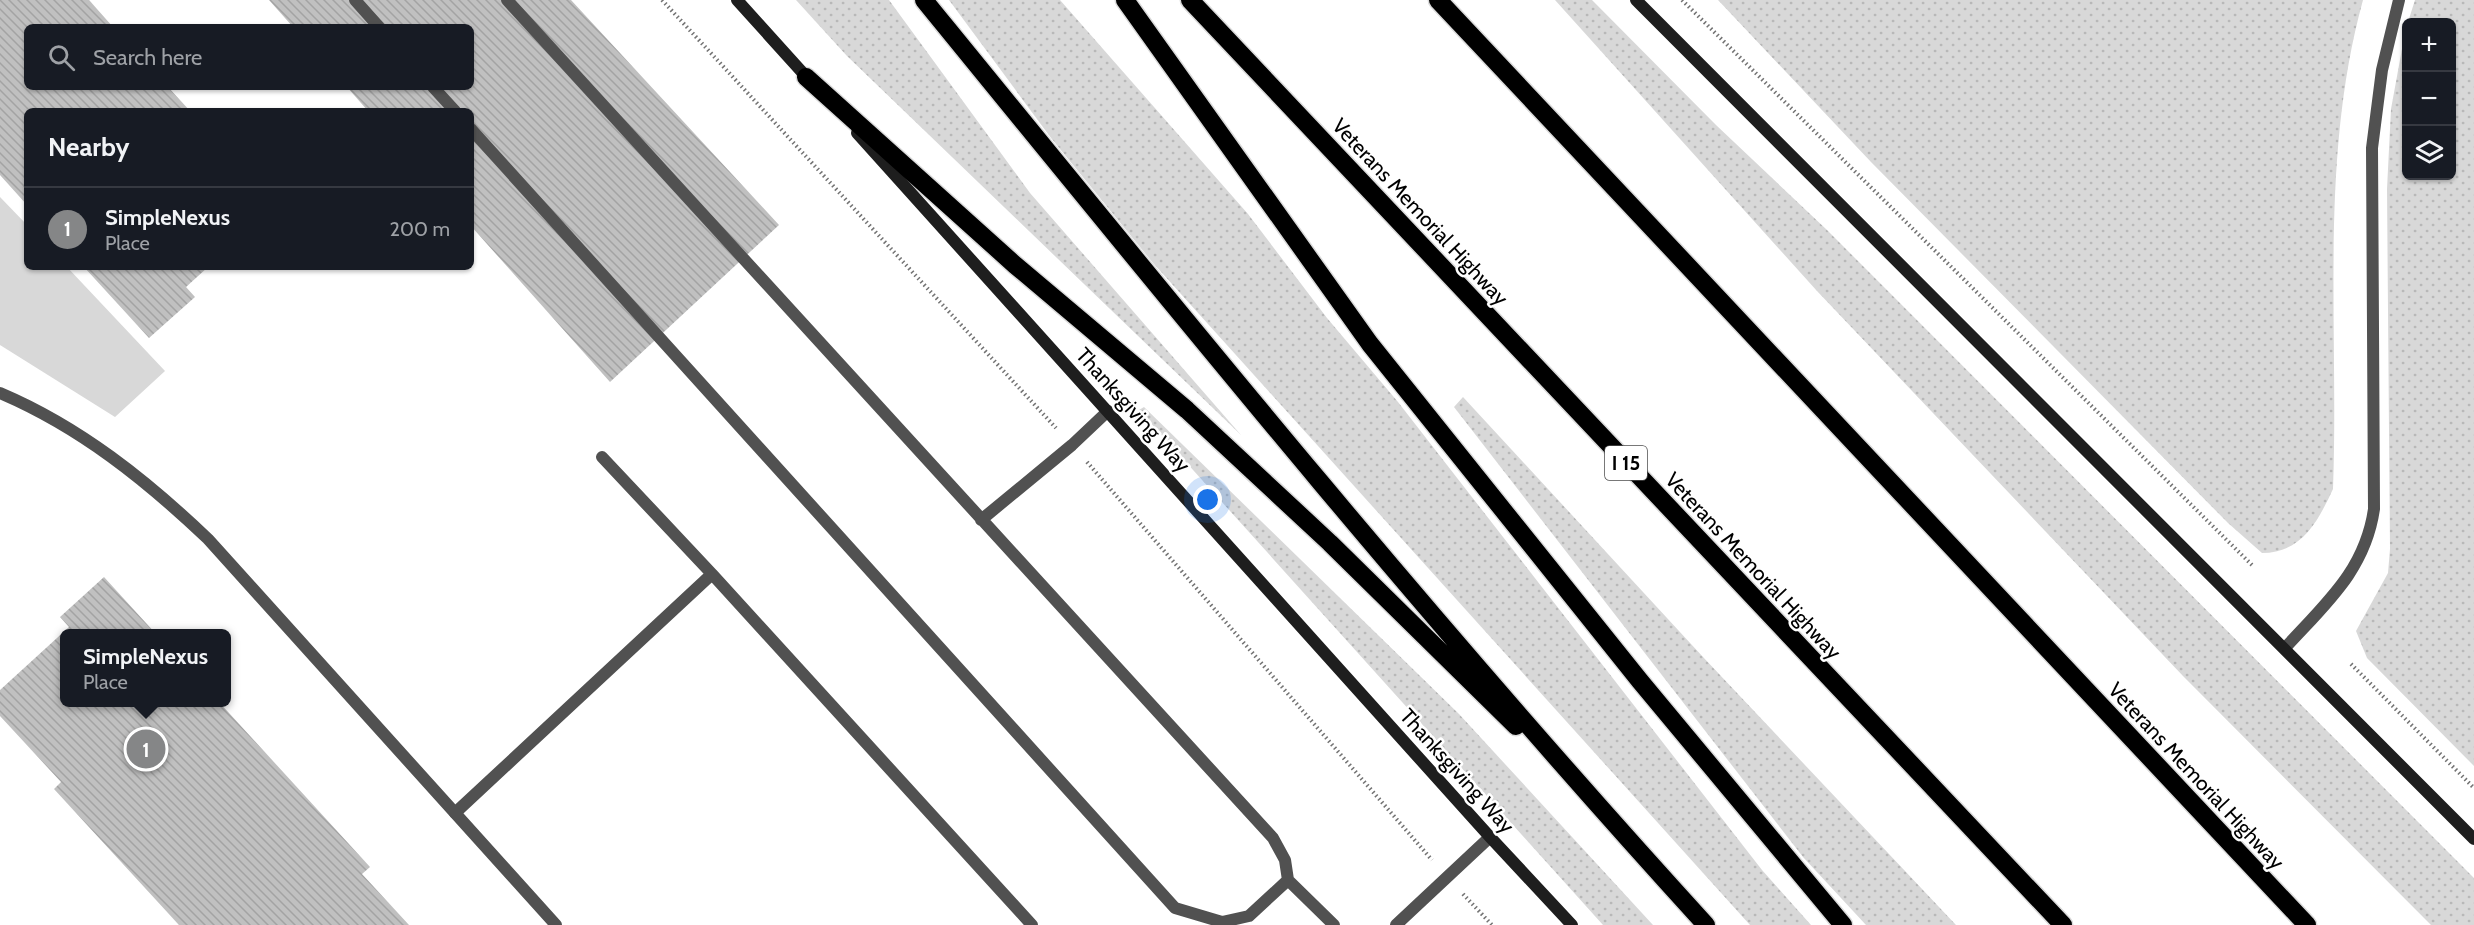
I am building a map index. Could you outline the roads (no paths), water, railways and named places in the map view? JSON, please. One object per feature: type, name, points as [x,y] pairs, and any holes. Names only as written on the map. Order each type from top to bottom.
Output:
[{"type":"highway","points":[[924,0],[1276,430],[1607,816],[1706,925]]},
{"type":"highway","points":[[1125,0],[1370,344],[1640,681],[1843,925]]},
{"type":"highway","name":"Veterans Memorial Highway","points":[[1190,0],[2063,925]]},
{"type":"highway","name":"Veterans Memorial Highway","points":[[1438,0],[2307,925]]},
{"type":"highway","points":[[806,77],[1015,265],[1186,410],[1330,543],[1607,816]]},
{"type":"main road","name":"Thanksgiving Way","points":[[738,0],[1490,837],[1572,925]]},
{"type":"main road","points":[[1636,0],[2474,839]]},
{"type":"street","points":[[355,0],[376,24]]},
{"type":"street","points":[[507,0],[1273,838],[1285,860],[1288,880],[1334,925]]},
{"type":"street","points":[[2285,648],[2345,582],[2361,555],[2371,528],[2374,509],[2372,148],[2382,70],[2399,0]]},
{"type":"street","points":[[436,90],[452,108]]},
{"type":"street","points":[[474,132],[1175,908],[1222,922],[1250,916],[1288,880]]},
{"type":"street","points":[[0,393],[68,428],[105,451],[165,498],[249,582],[556,925]]},
{"type":"street","points":[[981,520],[1072,445],[1108,411]]},
{"type":"street","points":[[602,457],[712,574],[1032,925]]},
{"type":"street","points":[[455,813],[712,574]]},
{"type":"street","points":[[1396,925],[1490,837]]},
{"type":"place","name":"SimpleNexus","points":[[146,749]]}]
